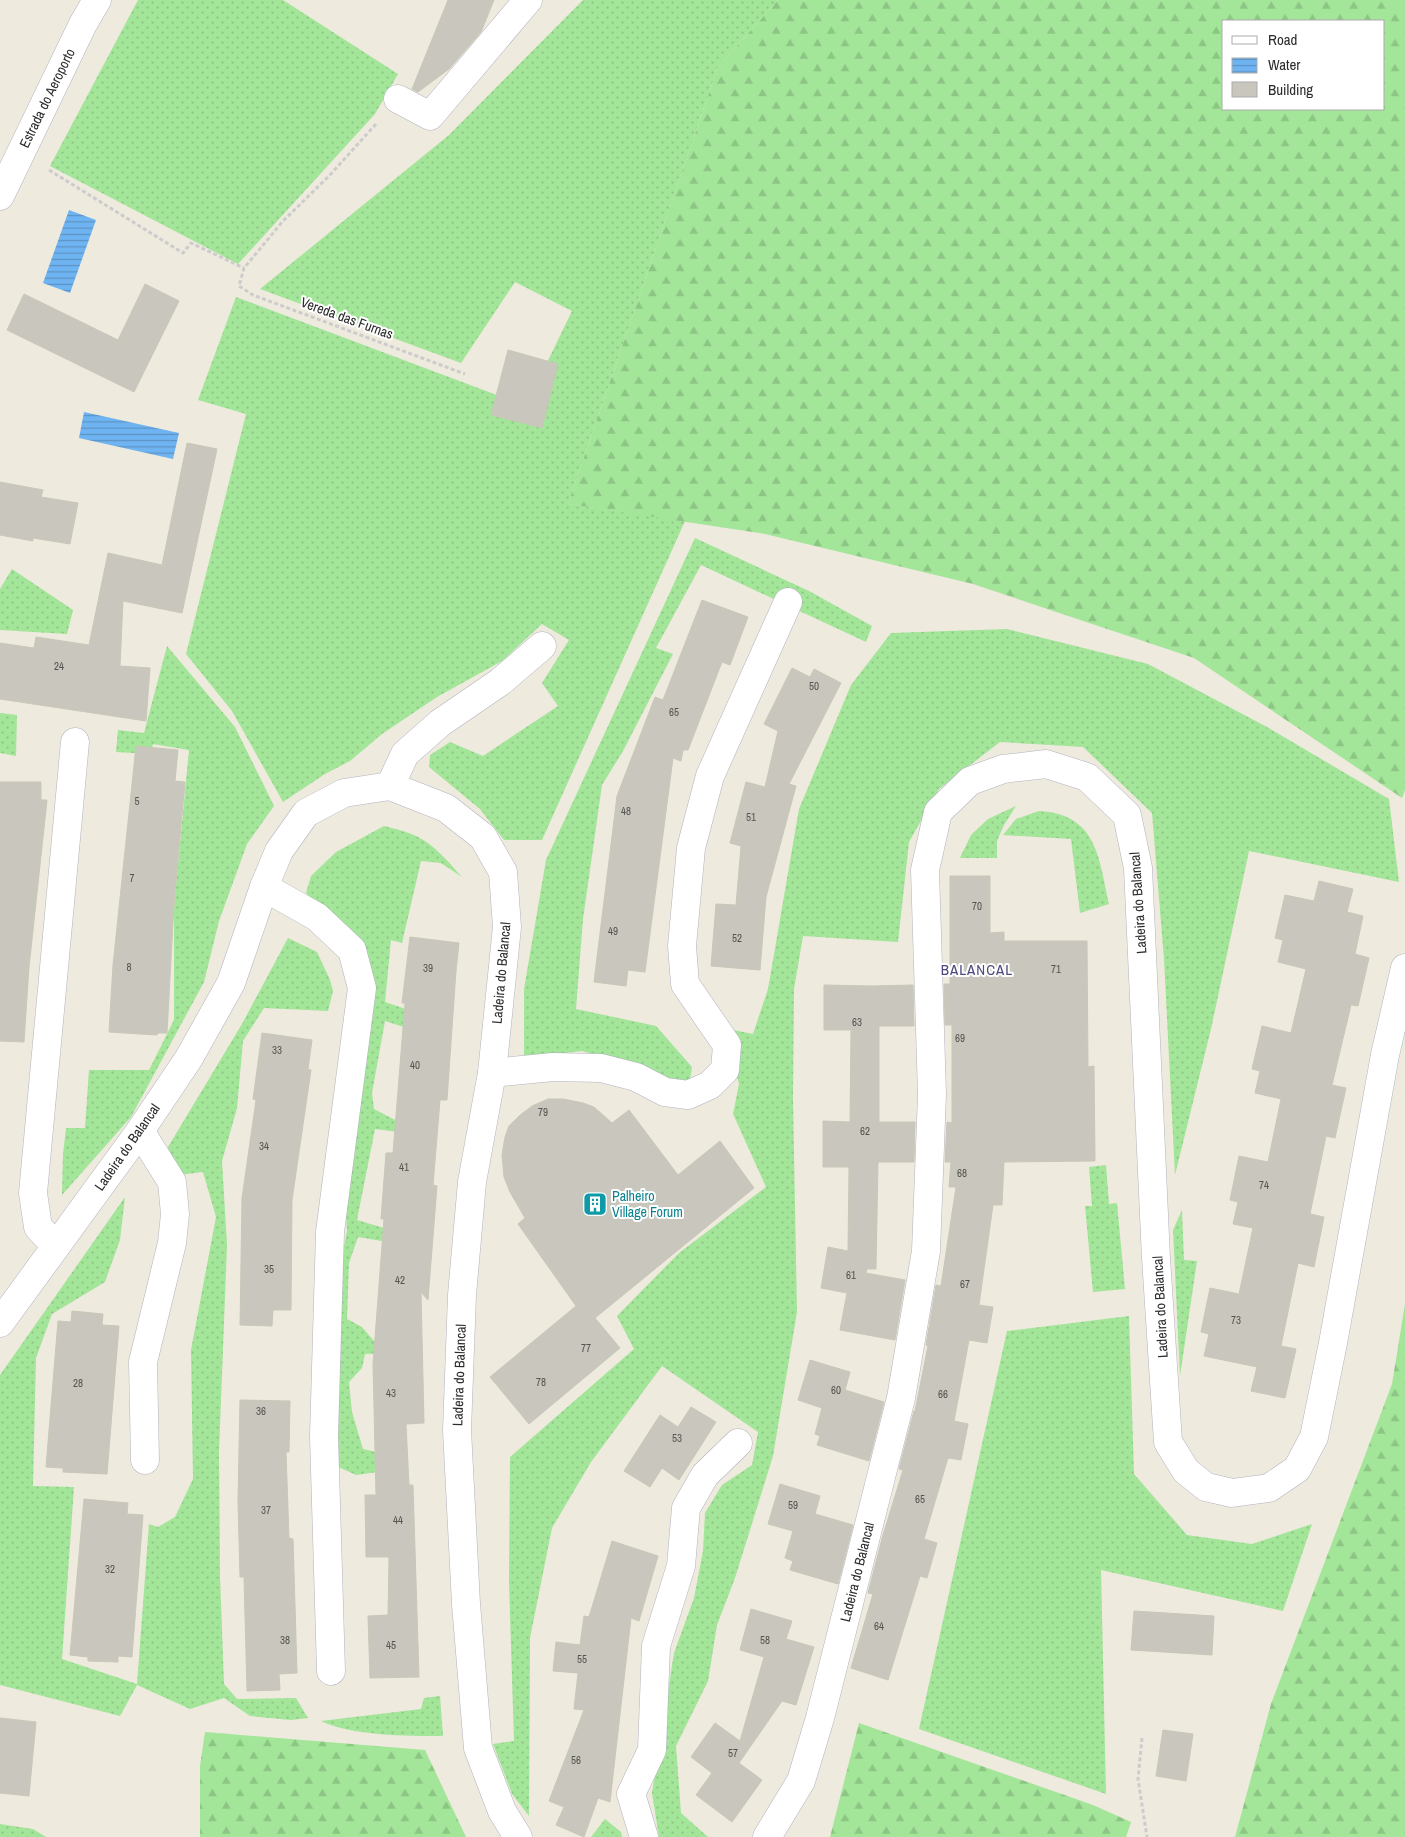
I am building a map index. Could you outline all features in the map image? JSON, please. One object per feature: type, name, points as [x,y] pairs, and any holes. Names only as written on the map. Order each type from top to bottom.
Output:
[{"type":"street","name":"Estrada do Aeroporto","points":[[0,196],[83,24],[97,0]]},
{"type":"street","points":[[398,99],[430,116],[528,0]]},
{"type":"street","points":[[492,1073],[553,1067],[601,1068],[636,1077],[665,1092],[688,1095],[710,1085],[725,1070],[726,1045],[685,984],[682,946],[691,848],[710,776],[788,602]]},
{"type":"street","points":[[390,786],[404,754],[440,723],[500,682],[542,646]]},
{"type":"street","points":[[56,1246],[38,1227],[33,1193],[76,742]]},
{"type":"street","name":"Ladeira do Balancal","points":[[767,1837],[801,1781],[820,1718],[901,1398],[926,1250],[932,1094],[925,870],[938,812],[970,781],[1003,768],[1046,764],[1087,777],[1127,814],[1138,868],[1156,1258],[1168,1442],[1186,1471],[1206,1487],[1232,1493],[1269,1488],[1297,1469],[1314,1437],[1333,1343],[1385,1055],[1405,968]]},
{"type":"street","name":"Ladeira do Balancal","points":[[0,1323],[140,1131],[189,1058],[231,983],[264,887],[279,851],[306,813],[344,793],[390,786],[446,808],[483,838],[503,872],[506,927],[492,1073],[472,1182],[462,1295],[457,1430],[466,1604],[478,1748],[502,1811],[518,1837]]},
{"type":"street","points":[[264,887],[317,917],[352,950],[362,988],[330,1232],[324,1436],[331,1671]]},
{"type":"street","points":[[140,1131],[172,1182],[175,1214],[172,1243],[143,1362],[145,1460]]},
{"type":"street","points":[[644,1837],[631,1794],[652,1750],[656,1646],[681,1566],[686,1508],[705,1475],[738,1443]]},
{"type":"path","points":[[41,165],[183,253],[191,243],[244,268],[398,99]]},
{"type":"path","name":"Vereda das Furnas","points":[[244,268],[240,286],[253,295],[466,374]]},
{"type":"path","points":[[1142,1738],[1138,1779],[1147,1837]]},
{"type":"green space","points":[[138,0],[283,0],[398,74],[375,114],[238,264],[50,166]]},
{"type":"green space","points":[[583,0],[778,0],[718,67],[568,504],[685,521],[542,840],[504,840],[480,809],[429,767],[430,755],[450,742],[483,756],[558,706],[542,683],[569,640],[542,624],[502,661],[437,697],[382,734],[350,761],[325,774],[283,802],[232,711],[186,654],[246,414],[198,400],[236,297],[526,406],[572,311],[515,282],[461,363],[260,289],[449,135]]},
{"type":"green space","points":[[778,0],[1405,0],[1405,790],[1402,798],[1194,658],[973,584],[765,534],[568,504],[718,67]]},
{"type":"green space","points":[[695,538],[809,591],[872,626],[866,642],[701,565],[656,648],[673,654],[623,751],[602,785],[583,919],[576,1009],[656,1026],[692,1067],[689,1086],[646,1069],[582,1051],[524,1058],[524,989],[546,860]]},
{"type":"green space","points":[[12,569],[73,610],[67,634],[0,630],[0,589]]},
{"type":"green space","points":[[1007,629],[1148,664],[1267,727],[1389,799],[1399,882],[1249,851],[1211,1029],[1175,1175],[1164,959],[1152,813],[1083,747],[1000,742],[939,789],[909,842],[898,942],[803,936],[794,989],[793,1099],[797,1312],[773,1456],[735,1578],[717,1625],[708,1681],[676,1746],[681,1813],[708,1837],[659,1837],[652,1793],[674,1653],[694,1598],[703,1551],[705,1513],[722,1485],[752,1465],[758,1432],[662,1366],[591,1462],[552,1528],[530,1638],[529,1816],[512,1794],[493,1744],[514,1741],[509,1582],[510,1457],[634,1349],[617,1316],[679,1253],[766,1187],[733,1114],[739,1084],[724,1028],[753,1034],[768,989],[799,809],[851,685],[891,633]]},
{"type":"green space","points":[[167,646],[235,727],[274,806],[247,844],[219,921],[204,982],[131,1117],[62,1195],[66,1128],[85,1128],[89,1070],[149,1070],[174,1020],[174,907],[189,750],[153,744],[151,754],[116,752],[118,730],[144,733]]},
{"type":"green space","points":[[0,713],[17,715],[16,756],[0,753]]},
{"type":"green space","points":[[1016,806],[997,841],[997,858],[960,858],[971,835],[988,819]]},
{"type":"green space","points":[[1039,811],[1058,814],[1073,820],[1084,830],[1092,841],[1098,855],[1109,904],[1080,913],[1071,839],[1003,835],[1016,819]]},
{"type":"green space","points":[[384,826],[410,833],[425,841],[442,855],[462,877],[441,863],[421,861],[402,943],[391,940],[385,1002],[418,1013],[413,1030],[385,1021],[372,1093],[374,1109],[399,1122],[398,1132],[375,1129],[357,1220],[384,1228],[382,1241],[358,1237],[349,1263],[347,1319],[362,1327],[374,1341],[392,1344],[388,1353],[365,1354],[362,1368],[349,1382],[352,1412],[363,1449],[398,1457],[399,1469],[356,1475],[334,1465],[337,1281],[347,1231],[343,1161],[370,1001],[318,905],[306,893],[311,876],[336,852]]},
{"type":"green space","points":[[288,938],[317,952],[333,991],[328,1011],[264,1008],[243,1041],[237,1108],[222,1161],[227,1245],[219,1452],[220,1576],[224,1684],[237,1699],[296,1698],[308,1718],[291,1720],[250,1716],[224,1698],[190,1709],[137,1685],[120,1716],[0,1685],[0,1375],[125,1197],[120,1240],[105,1282],[52,1314],[36,1358],[33,1486],[74,1487],[62,1659],[137,1684],[149,1524],[158,1527],[175,1517],[193,1479],[191,1350],[216,1217],[203,1172],[178,1175],[168,1147],[242,1024]]},
{"type":"green space","points":[[1106,1165],[1109,1204],[1117,1203],[1125,1289],[1093,1292],[1085,1206],[1092,1206],[1089,1167]]},
{"type":"green space","points":[[1182,1210],[1184,1260],[1197,1261],[1180,1376],[1173,1230]]},
{"type":"green space","points":[[1405,1304],[1405,1837],[1235,1837],[1271,1704],[1392,1384]]},
{"type":"green space","points":[[1129,1316],[1134,1474],[1187,1535],[1252,1544],[1312,1524],[1283,1611],[1101,1570],[1106,1794],[919,1729],[1007,1331]]},
{"type":"green space","points":[[440,1696],[443,1736],[364,1732],[348,1730],[321,1721],[421,1709],[424,1698]]},
{"type":"green space","points":[[859,1723],[1093,1805],[1131,1822],[1126,1837],[830,1837]]},
{"type":"green space","points":[[205,1732],[425,1750],[466,1837],[200,1837],[200,1766]]},
{"type":"green space","points":[[605,1819],[621,1832],[622,1837],[591,1837]]},
{"type":"green space","points":[[0,1824],[33,1829],[46,1837],[0,1837]]},
{"type":"water","points":[[69,210],[96,220],[70,293],[43,283]]},
{"type":"water","points":[[84,412],[179,433],[173,459],[79,438]]},
{"type":"building","points":[[448,0],[494,0],[481,32],[449,69],[418,92],[412,89]]},
{"type":"building","points":[[145,284],[179,301],[134,392],[7,330],[24,294],[118,340]]},
{"type":"building","points":[[508,350],[558,364],[542,428],[491,415]]},
{"type":"building","points":[[187,443],[217,449],[182,613],[123,601],[120,666],[150,668],[146,721],[0,699],[0,643],[34,648],[36,637],[89,645],[108,553],[162,565]]},
{"type":"building","points":[[0,482],[43,490],[41,497],[78,503],[70,544],[33,538],[33,541],[0,535]]},
{"type":"building","points":[[702,600],[748,617],[730,665],[722,662],[688,750],[683,750],[681,761],[673,758],[645,972],[628,970],[626,986],[594,982],[617,796],[655,697],[663,700]]},
{"type":"building","points":[[792,668],[810,677],[814,669],[841,683],[789,784],[796,786],[766,897],[760,970],[711,966],[716,904],[736,905],[741,846],[730,843],[746,782],[765,787],[778,731],[764,724]]},
{"type":"building","points":[[136,746],[178,750],[175,781],[185,782],[174,904],[167,1033],[158,1033],[157,1035],[109,1032],[113,965]]},
{"type":"building","points":[[0,782],[41,782],[41,800],[47,800],[29,967],[24,1042],[0,1041]]},
{"type":"building","points":[[950,876],[990,876],[990,933],[1004,932],[1004,941],[1087,941],[1088,1067],[1094,1066],[1095,1161],[1004,1162],[1002,1205],[993,1205],[979,1305],[993,1307],[987,1343],[969,1340],[954,1421],[968,1424],[961,1460],[948,1458],[924,1539],[937,1543],[927,1578],[920,1576],[888,1680],[851,1668],[873,1594],[868,1593],[883,1535],[903,1470],[899,1469],[915,1411],[928,1346],[926,1345],[936,1285],[941,1286],[956,1187],[949,1187],[951,1162],[945,1162],[947,1122],[952,1123],[952,1025],[945,1025],[944,984],[950,984]]},
{"type":"building","points":[[1319,881],[1353,889],[1347,912],[1363,916],[1355,954],[1369,958],[1358,1006],[1351,1005],[1332,1085],[1346,1088],[1335,1138],[1326,1136],[1310,1214],[1324,1217],[1314,1267],[1298,1263],[1281,1346],[1296,1349],[1285,1398],[1251,1391],[1257,1367],[1204,1356],[1209,1334],[1201,1332],[1210,1288],[1239,1294],[1253,1228],[1233,1224],[1238,1202],[1230,1200],[1239,1156],[1268,1162],[1281,1099],[1255,1093],[1260,1071],[1252,1069],[1262,1026],[1291,1033],[1306,969],[1278,962],[1283,940],[1275,938],[1285,895],[1314,901]]},
{"type":"building","points":[[410,937],[459,943],[447,1100],[440,1100],[433,1185],[437,1186],[428,1300],[421,1292],[424,1423],[406,1424],[409,1485],[413,1485],[419,1677],[370,1678],[368,1616],[388,1615],[389,1557],[366,1557],[365,1495],[376,1495],[373,1364],[384,1219],[381,1219],[386,1153],[393,1153],[405,1003],[402,1003]]},
{"type":"building","points":[[824,985],[913,985],[914,1026],[879,1026],[879,1122],[915,1122],[914,1162],[878,1162],[876,1269],[867,1269],[866,1273],[905,1280],[895,1340],[840,1330],[847,1293],[821,1288],[828,1247],[848,1251],[849,1167],[823,1167],[823,1121],[850,1122],[851,1030],[824,1030]]},
{"type":"building","points":[[262,1033],[312,1040],[308,1069],[311,1070],[292,1200],[291,1310],[273,1310],[272,1326],[240,1325],[242,1198],[256,1100],[253,1099]]},
{"type":"building","name":"Palheiro Village Forum","points":[[548,1099],[563,1099],[594,1107],[612,1123],[629,1110],[678,1175],[720,1141],[754,1188],[595,1318],[620,1348],[529,1424],[490,1377],[576,1306],[518,1224],[525,1218],[504,1177],[502,1155],[509,1126],[532,1106]]},
{"type":"building","points":[[72,1311],[103,1314],[102,1325],[119,1326],[107,1474],[63,1472],[63,1468],[46,1467],[58,1321],[71,1322]]},
{"type":"building","points":[[810,1360],[850,1372],[845,1390],[884,1402],[869,1461],[817,1445],[820,1436],[815,1434],[822,1408],[798,1400]]},
{"type":"building","points":[[240,1400],[290,1401],[289,1452],[286,1452],[289,1538],[293,1539],[297,1673],[279,1674],[280,1690],[247,1691],[244,1577],[240,1577],[238,1502]]},
{"type":"building","points":[[691,1407],[716,1422],[679,1480],[662,1468],[650,1487],[624,1471],[660,1415],[678,1427]]},
{"type":"building","points":[[780,1484],[820,1496],[815,1514],[853,1525],[838,1584],[790,1570],[793,1561],[785,1558],[793,1531],[768,1524]]},
{"type":"building","points":[[84,1499],[128,1503],[127,1514],[143,1515],[132,1657],[118,1656],[118,1662],[88,1661],[88,1657],[70,1655]]},
{"type":"building","points":[[612,1541],[658,1556],[639,1621],[631,1618],[610,1802],[598,1798],[584,1837],[556,1825],[564,1807],[549,1801],[584,1710],[574,1709],[578,1673],[553,1671],[556,1642],[580,1645],[584,1616],[589,1617]]},
{"type":"building","points":[[751,1609],[792,1621],[786,1639],[814,1647],[796,1705],[782,1701],[739,1763],[762,1780],[732,1822],[696,1795],[712,1773],[691,1757],[715,1723],[740,1741],[764,1657],[740,1650]]},
{"type":"building","points":[[1134,1611],[1214,1616],[1212,1655],[1131,1650]]},
{"type":"building","points":[[0,1718],[36,1722],[29,1796],[0,1793]]},
{"type":"building","points":[[1163,1730],[1193,1734],[1186,1781],[1156,1776]]},
{"type":"place","name":"Palheiro Village Forum","points":[[595,1204]]},
{"type":"district","name":"BALANCAL","points":[[977,969]]}]
